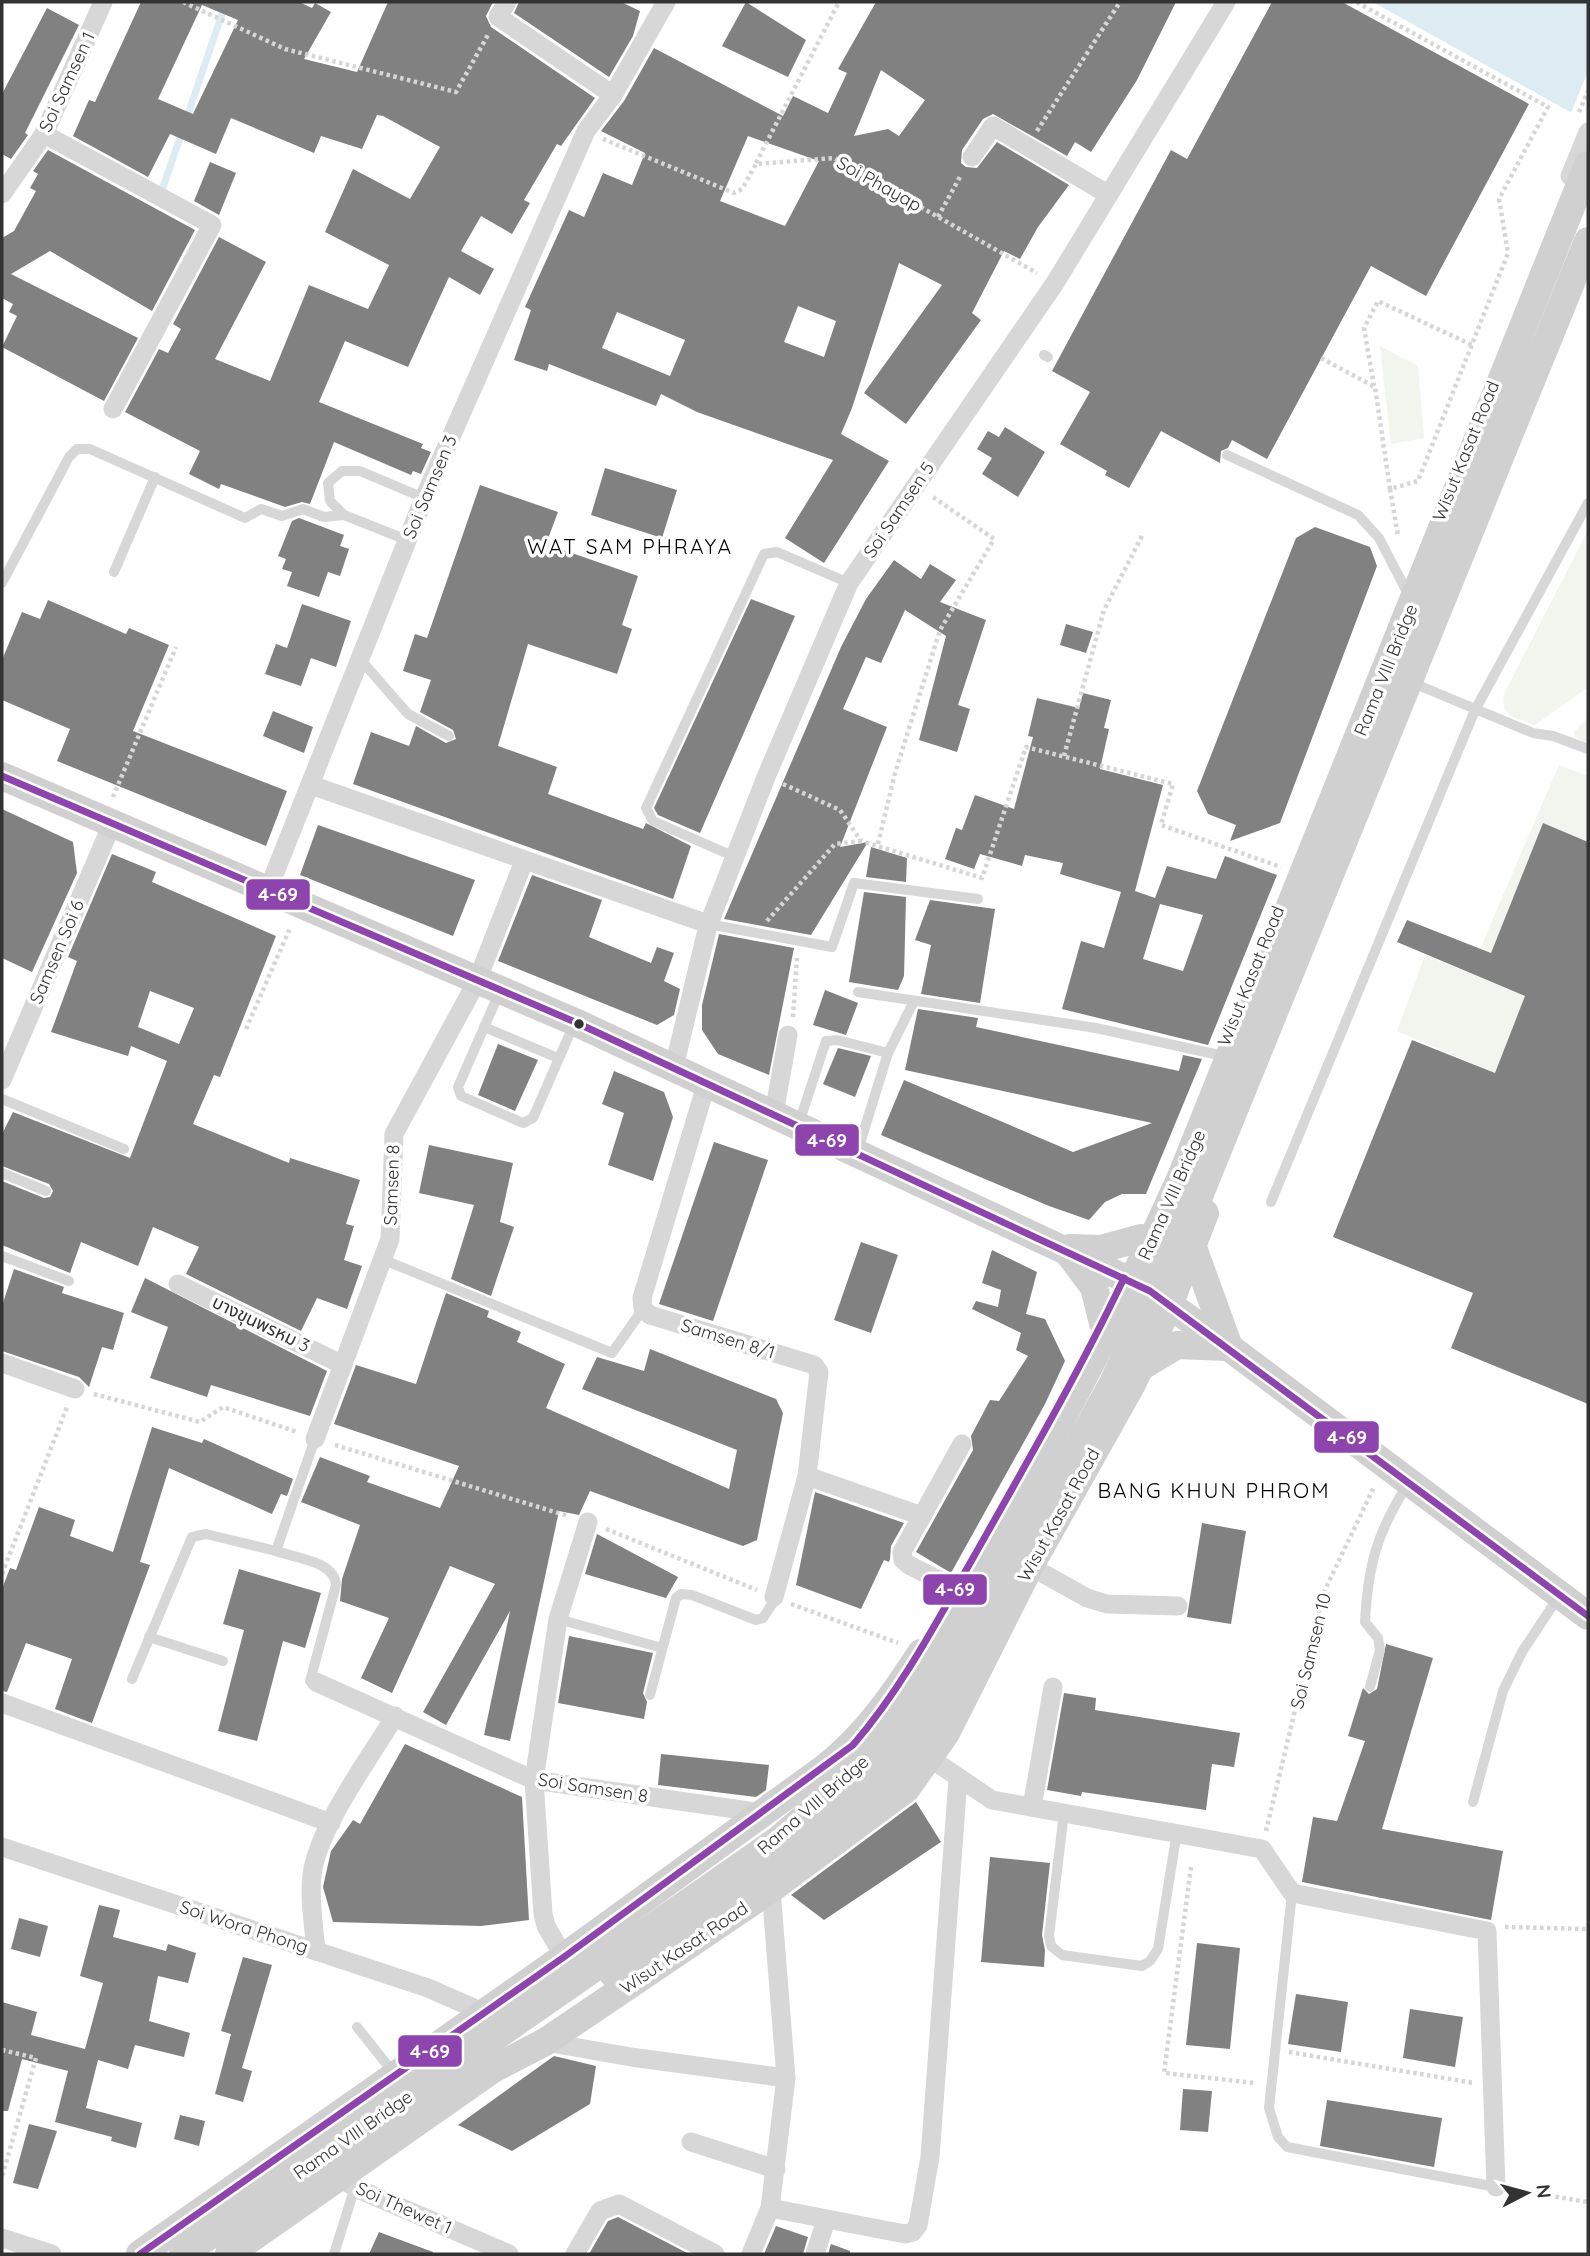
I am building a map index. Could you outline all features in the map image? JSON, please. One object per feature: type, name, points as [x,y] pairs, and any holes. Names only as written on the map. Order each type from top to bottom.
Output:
[{"type":"main road","name":"Rama VIII Bridge","points":[[183,2254],[778,1840],[865,1765],[892,1729],[1136,1278],[1175,1190],[1588,164]]},
{"type":"main road","name":"Rama VIII Bridge","points":[[493,2069],[519,2042],[559,2012],[853,1805],[896,1763],[929,1718],[1113,1383],[1195,1206],[1588,241]]},
{"type":"main road","name":"Wisut Kasat Road","points":[[140,2254],[485,2014],[763,1813],[853,1745],[879,1716],[922,1652],[1098,1332],[1124,1278],[1219,1055],[1498,374],[1521,381],[1532,389],[1413,683],[1169,1305],[1137,1372],[1030,1566],[930,1758],[905,1789],[771,1889],[545,2042],[493,2069],[347,2183],[229,2254]]},
{"type":"main road","points":[[1419,567],[1441,565],[1455,583]]},
{"type":"main road","points":[[2,776],[575,1021],[1124,1278],[1169,1305],[1228,1347],[1410,1480],[1588,1616]]},
{"type":"main road","points":[[1063,1248],[1101,1249],[1141,1238]]},
{"type":"main road","points":[[1192,1245],[1228,1347]]},
{"type":"main road","points":[[1063,1248],[1088,1275],[1094,1287],[1098,1332],[1122,1341],[1132,1351],[1137,1372],[1177,1345],[1195,1343],[1228,1347]]},
{"type":"street","name":"Soi Samsen 1","points":[[2,194],[44,134],[103,2]]},
{"type":"street","name":"Soi Samsen 3","points":[[268,890],[424,498],[586,131],[613,95],[666,2]]},
{"type":"street","name":"Soi Samsen 5","points":[[674,1067],[708,924],[766,777],[849,583],[1055,283],[1226,2]]},
{"type":"street","points":[[502,9],[613,95]]},
{"type":"street","points":[[972,157],[993,126],[1109,195]]},
{"type":"street","points":[[1498,374],[1491,374],[1588,132]]},
{"type":"street","points":[[44,134],[212,225],[113,409]]},
{"type":"street","points":[[1532,389],[1539,394],[1588,273]]},
{"type":"street","points":[[311,785],[708,924]]},
{"type":"street","name":"Samsen Soi 6","points":[[2,1080],[107,822]]},
{"type":"street","name":"Samsen 8","points":[[316,1439],[384,1260],[391,1232],[394,1134],[489,985],[523,861]]},
{"type":"street","points":[[786,1120],[790,1030]]},
{"type":"street","points":[[643,1309],[642,1298],[707,1082]]},
{"type":"street","name":"บางขุนพรหม 3","points":[[178,1284],[343,1365]]},
{"type":"street","name":"Samsen 8/1","points":[[643,1309],[650,1315],[814,1365],[819,1372],[807,1476],[775,1598]]},
{"type":"street","points":[[2,1363],[75,1389]]},
{"type":"street","points":[[956,1589],[903,1560],[902,1552],[962,1444]]},
{"type":"street","points":[[807,1476],[922,1516]]},
{"type":"street","points":[[564,1957],[546,1926],[543,1914],[534,1780],[558,1619],[588,1522]]},
{"type":"street","points":[[1030,1566],[1087,1598],[1107,1604],[1178,1606]]},
{"type":"street","name":"Soi Samsen 8","points":[[316,1682],[534,1780],[763,1813]]},
{"type":"street","points":[[1032,1807],[1053,1687]]},
{"type":"street","points":[[2,1703],[331,1824]]},
{"type":"street","points":[[316,1951],[312,1878],[315,1860],[331,1824],[395,1716]]},
{"type":"street","points":[[930,1758],[992,1800],[1262,1849],[1292,1893],[1487,1931],[1496,2187]]},
{"type":"street","points":[[770,2208],[905,2234],[913,2232],[918,2225],[930,2157],[958,1779]]},
{"type":"street","name":"Soi Wora Phong","points":[[2,1847],[428,1988],[485,2014]]},
{"type":"street","points":[[751,2254],[770,2208],[786,2078],[771,1889]]},
{"type":"street","points":[[545,2042],[631,2057],[786,2078]]},
{"type":"street","points":[[691,2142],[776,2169]]},
{"type":"street","name":"Soi Thewet 1","points":[[347,2183],[509,2254]]},
{"type":"street","points":[[575,2254],[600,2211],[619,2204],[715,2254]]},
{"type":"street","points":[[815,2254],[826,2220]]},
{"type":"street","points":[[2,2238],[52,2254]]},
{"type":"lane","points":[[2,583],[69,457],[77,449],[90,449],[245,518],[261,509],[282,516],[303,509],[324,517],[344,515]]},
{"type":"lane","points":[[1227,455],[1358,514],[1380,538],[1408,594]]},
{"type":"lane","points":[[407,540],[344,515],[330,501],[328,483],[342,471],[360,471],[424,498]]},
{"type":"lane","points":[[114,572],[155,477]]},
{"type":"lane","points":[[1272,1202],[1475,710],[1588,503]]},
{"type":"lane","points":[[735,857],[653,821],[646,808],[764,554],[777,552],[849,583]]},
{"type":"lane","points":[[360,659],[408,714],[449,736]]},
{"type":"lane","points":[[1413,683],[1533,733],[1553,736],[1588,749]]},
{"type":"lane","points":[[708,924],[754,935],[832,947],[854,883],[978,899]]},
{"type":"lane","points":[[489,985],[484,1027],[458,1093],[523,1123],[533,1118],[575,1021]]},
{"type":"lane","points":[[858,992],[1096,1028],[1219,1055]]},
{"type":"lane","points":[[857,1153],[888,1053],[914,1001]]},
{"type":"lane","points":[[484,1027],[558,1058]]},
{"type":"lane","points":[[786,1120],[826,1041],[837,1040],[888,1053]]},
{"type":"lane","points":[[2,1099],[124,1149]]},
{"type":"lane","points":[[2,1173],[46,1191]]},
{"type":"lane","points":[[2,1256],[69,1281]]},
{"type":"lane","points":[[384,1260],[612,1353],[643,1309]]},
{"type":"lane","points":[[276,1551],[316,1439]]},
{"type":"lane","points":[[1370,1687],[1380,1650],[1378,1638],[1365,1622],[1372,1555],[1386,1518],[1410,1480]]},
{"type":"lane","points":[[132,1679],[192,1537],[206,1534],[276,1551],[329,1568],[335,1576],[336,1586],[310,1681],[316,1682]]},
{"type":"lane","points":[[650,1695],[676,1598],[681,1594],[756,1620],[763,1618],[775,1598]]},
{"type":"lane","points":[[1473,1802],[1503,1691],[1522,1652],[1560,1595]]},
{"type":"lane","points":[[558,1619],[662,1648]]},
{"type":"lane","points":[[149,1637],[223,1661]]},
{"type":"lane","points":[[1065,1813],[1049,1936],[1051,1946],[1062,1955],[1142,1966],[1150,1961],[1158,1949],[1186,1834]]},
{"type":"lane","points":[[1292,1893],[1269,2108],[1278,2137],[1287,2147],[1496,2187]]},
{"type":"lane","points":[[357,2027],[396,2075]]},
{"type":"lane","points":[[334,2254],[347,2183]]},
{"type":"path","points":[[183,2],[285,49],[456,92],[502,9]]},
{"type":"path","points":[[586,131],[726,192],[734,193],[742,189],[839,2]]},
{"type":"path","points":[[1027,147],[1120,2]]},
{"type":"path","points":[[1356,2],[1548,107],[1499,200],[1507,253],[1418,481],[1390,489]]},
{"type":"path","points":[[1584,100],[1588,91]]},
{"type":"path","points":[[937,217],[972,157]]},
{"type":"path","name":"Soi Phayap","points":[[756,164],[834,158],[1055,283]]},
{"type":"path","points":[[1387,553],[1400,546],[1364,328],[1378,301],[1472,345]]},
{"type":"path","points":[[1321,358],[1374,387]]},
{"type":"path","points":[[878,844],[895,773],[940,630],[995,539],[916,484]]},
{"type":"path","points":[[1064,756],[1104,610],[1143,534]]},
{"type":"path","points":[[107,822],[176,647]]},
{"type":"path","points":[[754,935],[835,844],[861,841],[878,844],[982,878],[1026,747],[1173,784],[1161,825],[1294,871]]},
{"type":"path","points":[[766,777],[840,810],[861,841]]},
{"type":"path","points":[[246,1029],[301,904]]},
{"type":"path","points":[[788,953],[799,958],[790,1030]]},
{"type":"path","points":[[2,1574],[75,1389],[200,1422],[223,1406],[316,1439],[588,1522],[775,1598],[922,1652]]},
{"type":"path","name":"Soi Samsen 10","points":[[1262,1849],[1323,1594],[1385,1462]]},
{"type":"path","points":[[1186,1834],[1164,2073],[1271,2085]]},
{"type":"path","points":[[1487,1931],[1506,1927],[1588,1929]]},
{"type":"path","points":[[1274,2049],[1493,2086]]},
{"type":"path","points":[[2,2050],[36,2058],[2,2177]]},
{"type":"path","points":[[1496,2187],[1588,2202]]},
{"type":"shaded area","points":[[1373,2],[1588,2],[1588,122]]},
{"type":"shaded area","points":[[1380,346],[1418,366],[1424,438],[1391,444]]},
{"type":"shaded area","points":[[1588,530],[1588,687],[1535,725],[1507,712],[1503,702],[1504,694]]},
{"type":"shaded area","points":[[1588,718],[1588,745],[1575,737],[1574,732]]},
{"type":"shaded area","points":[[1559,765],[1588,776],[1588,842],[1543,823],[1491,953],[1480,949]]},
{"type":"shaded area","points":[[1425,955],[1525,996],[1495,1073],[1397,1031]]},
{"type":"pier","points":[[1588,71],[1588,125],[1570,115]]},
{"type":"building","points":[[141,2],[299,2],[312,8],[315,3],[331,12],[304,59],[357,72],[388,2],[493,2],[486,16],[491,27],[595,98],[561,146],[557,144],[524,200],[530,203],[512,234],[481,216],[461,251],[494,269],[480,295],[449,277],[408,367],[345,341],[319,402],[423,444],[421,448],[431,452],[421,474],[413,471],[411,475],[334,442],[310,504],[302,502],[285,507],[221,484],[219,489],[189,474],[200,451],[125,412],[159,349],[168,353],[181,329],[173,324],[219,237],[266,262],[215,359],[270,381],[309,285],[368,309],[389,265],[325,232],[353,169],[410,199],[440,147],[377,115],[362,149],[321,136],[314,153],[231,118],[216,154],[170,134],[148,177],[73,136],[89,100],[95,102]],"holes":[[[202,5],[238,20],[193,114],[158,99]]]},
{"type":"building","points":[[519,2],[621,2],[640,11],[633,36],[609,77],[514,13]]},
{"type":"building","points":[[746,2],[806,40],[788,77],[722,46]]},
{"type":"building","points":[[876,2],[1176,2],[1137,80],[1091,152],[1075,142],[1067,156],[993,114],[983,119],[962,150],[961,163],[966,167],[977,168],[997,142],[1069,185],[1038,227],[1020,259],[1004,251],[972,313],[981,320],[906,424],[864,393],[942,285],[899,263],[841,434],[889,461],[824,563],[785,538],[833,460],[697,412],[661,394],[656,406],[549,364],[547,371],[514,360],[531,310],[525,307],[569,210],[584,217],[603,173],[632,185],[645,153],[601,131],[624,101],[654,48],[783,116],[793,96],[828,113],[847,73],[838,69]],"holes":[[[881,70],[925,100],[899,136],[888,129],[854,136]],[[748,136],[819,161],[785,226],[720,201]],[[798,306],[836,321],[824,357],[784,342]],[[617,312],[685,340],[670,376],[602,348]]]},
{"type":"building","points":[[1272,2],[1342,2],[1529,104],[1426,296],[1371,266],[1267,459],[1232,440],[1228,448],[1221,451],[1220,463],[1161,431],[1129,488],[1105,475],[1107,471],[1060,444],[1090,392],[1052,371],[1171,150],[1187,159]]},
{"type":"building","points":[[47,8],[79,25],[25,133],[28,135],[11,159],[2,154],[2,94]]},
{"type":"building","points":[[48,150],[195,230],[152,311],[50,251],[11,274],[138,338],[104,401],[2,347],[17,316],[9,312],[13,304],[2,298],[2,238],[14,231],[36,191],[30,188],[38,174],[33,171]]},
{"type":"building","points":[[210,162],[236,173],[219,215],[194,201]]},
{"type":"building","points":[[1005,427],[1045,452],[1018,497],[982,474],[992,458],[977,449],[988,431],[999,437]]},
{"type":"building","points":[[605,468],[677,490],[662,538],[591,515]]},
{"type":"building","points":[[480,485],[558,512],[546,544],[638,576],[622,625],[632,629],[617,674],[528,644],[498,746],[557,767],[548,794],[643,829],[646,823],[691,846],[673,899],[353,784],[371,732],[409,746],[416,726],[446,743],[456,739],[453,730],[420,712],[431,680],[403,671],[415,634],[427,638]]},
{"type":"building","points":[[299,518],[344,535],[340,546],[349,549],[340,576],[328,572],[319,597],[287,586],[292,572],[282,569],[286,559],[278,556],[292,521]]},
{"type":"building","points":[[1315,527],[1370,547],[1377,566],[1280,823],[1230,841],[1236,825],[1208,814],[1197,791],[1296,538]]},
{"type":"building","points":[[894,560],[921,579],[930,564],[956,580],[940,602],[986,620],[958,705],[970,709],[957,752],[919,740],[946,636],[905,610],[881,663],[866,657],[843,709],[887,727],[840,847],[868,842],[811,935],[724,919],[841,647],[866,599]]},
{"type":"building","points":[[751,599],[795,616],[700,833],[658,815],[654,808]]},
{"type":"building","points":[[48,600],[126,634],[129,628],[169,645],[133,731],[287,791],[266,846],[57,761],[70,729],[2,700],[2,660],[22,612],[40,619]]},
{"type":"building","points":[[302,604],[351,621],[336,667],[311,658],[301,686],[265,674],[276,644],[287,648]]},
{"type":"building","points":[[1066,624],[1093,632],[1086,653],[1060,645]]},
{"type":"building","points":[[1083,693],[1111,700],[1104,728],[1109,729],[1100,769],[1163,785],[1135,891],[1155,898],[1167,866],[1216,879],[1225,856],[1277,875],[1208,1045],[1062,1009],[1081,941],[1104,948],[1121,892],[1060,874],[1063,863],[1025,855],[1022,866],[980,854],[974,869],[945,859],[956,828],[962,830],[975,795],[1014,809],[1033,737],[1028,736],[1037,698],[1079,708]],"holes":[[[1160,904],[1203,915],[1183,971],[1143,959]]]},
{"type":"building","points":[[273,711],[313,727],[304,753],[263,736]]},
{"type":"building","points":[[2,809],[73,842],[77,873],[32,972],[2,958]]},
{"type":"building","points":[[1543,823],[1588,842],[1588,1404],[1451,1348],[1473,1293],[1333,1237],[1412,1040],[1495,1073],[1525,996],[1397,942],[1407,920],[1491,953]]},
{"type":"building","points":[[318,825],[475,880],[453,936],[300,875]]},
{"type":"building","points":[[871,847],[907,858],[906,882],[866,877]]},
{"type":"building","points":[[112,854],[156,872],[152,882],[276,936],[220,1077],[214,1075],[193,1124],[289,1163],[290,1158],[360,1180],[346,1224],[354,1226],[344,1260],[362,1266],[347,1309],[317,1298],[301,1331],[186,1274],[199,1247],[153,1227],[138,1266],[81,1242],[70,1273],[2,1245],[2,1181],[44,1198],[50,1197],[53,1191],[49,1184],[2,1166],[2,1134],[13,1112],[130,1158],[167,1061],[131,1046],[128,1056],[51,1032],[77,961],[68,957]],"holes":[[[150,991],[194,1008],[179,1044],[138,1027]]]},
{"type":"building","points":[[532,875],[602,900],[589,937],[651,963],[657,947],[674,953],[664,981],[680,989],[674,1015],[657,1025],[498,961]]},
{"type":"building","points":[[864,892],[906,897],[904,976],[898,990],[849,982]]},
{"type":"building","points":[[930,900],[995,909],[980,1003],[921,994],[931,945],[915,940]]},
{"type":"building","points":[[719,934],[794,948],[769,1075],[718,1054],[702,1030],[702,1005]]},
{"type":"building","points":[[825,990],[858,1003],[846,1035],[813,1025]]},
{"type":"building","points":[[918,1009],[978,1018],[976,1027],[1179,1071],[1183,1055],[1202,1059],[1146,1194],[1122,1194],[1105,1202],[1089,1220],[1049,1206],[881,1135],[904,1080],[1073,1152],[1152,1123],[905,1070]]},
{"type":"building","points":[[498,1044],[538,1060],[515,1111],[478,1095]]},
{"type":"building","points":[[838,1048],[871,1056],[855,1097],[823,1084]]},
{"type":"building","points":[[614,1071],[664,1092],[673,1117],[653,1181],[608,1165],[624,1113],[602,1104]]},
{"type":"building","points":[[714,1142],[768,1160],[713,1321],[659,1304]]},
{"type":"building","points":[[429,1145],[513,1163],[500,1222],[514,1227],[491,1296],[451,1279],[474,1205],[419,1193]]},
{"type":"building","points":[[861,1242],[898,1255],[871,1333],[834,1320]]},
{"type":"building","points":[[992,1250],[1037,1272],[1026,1314],[1045,1319],[1065,1361],[1045,1404],[951,1573],[916,1552],[973,1450],[971,1436],[990,1400],[999,1401],[1028,1356],[1016,1350],[1021,1333],[972,1309],[976,1301],[998,1307],[1001,1290],[982,1283]]},
{"type":"building","points":[[14,1269],[64,1287],[62,1293],[124,1313],[113,1350],[102,1347],[89,1387],[79,1377],[2,1351],[2,1306]]},
{"type":"building","points":[[145,1278],[327,1371],[310,1416],[211,1385],[207,1397],[150,1378],[168,1327],[131,1312]]},
{"type":"building","points":[[446,1293],[489,1311],[487,1317],[521,1332],[517,1342],[565,1364],[546,1408],[729,1489],[737,1450],[582,1389],[597,1357],[644,1371],[650,1349],[776,1399],[783,1413],[757,1540],[743,1546],[590,1491],[579,1515],[559,1511],[510,1741],[484,1735],[510,1611],[446,1725],[423,1712],[495,1584],[450,1566],[392,1693],[361,1678],[389,1618],[340,1601],[342,1579],[360,1525],[301,1502],[320,1457],[370,1476],[367,1482],[440,1508],[459,1466],[334,1424],[356,1365],[416,1384]]},
{"type":"building","points":[[152,1427],[202,1443],[204,1439],[293,1479],[287,1496],[281,1494],[272,1514],[169,1468],[140,1562],[150,1565],[92,1723],[55,1709],[72,1659],[26,1643],[7,1692],[2,1691],[2,1589],[10,1568],[16,1570],[39,1507],[75,1520],[70,1536],[113,1552]]},
{"type":"building","points":[[815,1492],[904,1523],[891,1546],[889,1562],[884,1560],[861,1609],[796,1585]]},
{"type":"building","points":[[1202,1523],[1246,1531],[1231,1624],[1187,1617]]},
{"type":"building","points":[[597,1534],[678,1577],[666,1598],[585,1574]]},
{"type":"building","points":[[239,1569],[321,1593],[305,1648],[283,1641],[257,1741],[218,1731],[244,1630],[223,1624]]},
{"type":"building","points":[[569,1636],[653,1653],[643,1693],[647,1702],[644,1719],[558,1703]]},
{"type":"building","points":[[1386,1644],[1433,1658],[1382,1829],[1503,1851],[1491,1920],[1302,1882],[1313,1817],[1337,1821],[1365,1741],[1348,1736],[1363,1688],[1369,1694],[1377,1689]]},
{"type":"building","points":[[1064,1693],[1096,1698],[1095,1710],[1240,1733],[1234,1767],[1212,1764],[1206,1810],[1082,1792],[1081,1796],[1047,1790]]},
{"type":"building","points":[[405,1744],[522,1797],[529,1920],[481,1926],[333,1922],[323,1887],[331,1851],[353,1820],[360,1824]]},
{"type":"building","points":[[661,1754],[769,1765],[766,1790],[756,1797],[658,1785]]},
{"type":"building","points":[[916,1802],[941,1842],[824,1920],[791,1895]]},
{"type":"building","points":[[990,1857],[1050,1863],[1042,1935],[1044,1967],[981,1962]]},
{"type":"building","points":[[99,1905],[120,1910],[113,1937],[166,1951],[168,1944],[196,1953],[188,1983],[158,1976],[149,2021],[190,2033],[184,2057],[135,2045],[128,2069],[98,2060],[86,2108],[142,2123],[136,2148],[111,2141],[112,2137],[55,2122],[68,2071],[22,2059],[8,2111],[2,2111],[2,2002],[37,2012],[31,2035],[85,2049],[103,1983],[80,1976]]},
{"type":"building","points":[[19,1918],[48,1926],[40,1957],[11,1949]]},
{"type":"building","points":[[1197,1943],[1240,1948],[1230,2049],[1186,2045]]},
{"type":"building","points":[[243,1957],[272,1965],[242,2068],[252,2071],[243,2102],[215,2094],[231,2034],[221,2031]]},
{"type":"building","points":[[1296,1994],[1348,2002],[1341,2052],[1288,2044]]},
{"type":"building","points":[[1410,2009],[1463,2017],[1455,2067],[1403,2058]]},
{"type":"building","points":[[554,2056],[596,2066],[590,2104],[512,2151],[458,2125]]},
{"type":"building","points":[[1183,2089],[1212,2091],[1208,2132],[1180,2130]]},
{"type":"building","points":[[1327,2100],[1442,2118],[1434,2167],[1320,2146]]},
{"type":"building","points":[[180,2115],[205,2121],[199,2146],[174,2139]]},
{"type":"building","points":[[29,2124],[57,2131],[38,2189],[13,2183]]},
{"type":"building","points":[[618,2217],[689,2254],[589,2254],[608,2221]]},
{"type":"building","points":[[776,2226],[808,2237],[803,2254],[764,2254]]},
{"type":"building","points":[[379,2232],[433,2252],[433,2254],[369,2254]]},
{"type":"building","points":[[831,2244],[850,2251],[850,2254],[828,2254]]},
{"type":"waterway","points":[[186,120],[226,2]]},
{"type":"waterway","points":[[163,187],[182,132]]},
{"type":"transit line","name":"4-69","points":[[2,776],[575,1022],[1150,1291],[1588,1616]]},
{"type":"transit line","name":"4-69","points":[[140,2254],[564,1957],[853,1745],[903,1678],[932,1631],[1051,1420],[1124,1278]]},
{"type":"district","name":"WAT SAM PHRAYA","points":[[630,547]]},
{"type":"district","name":"BANG KHUN PHROM","points":[[1214,1491]]}]
